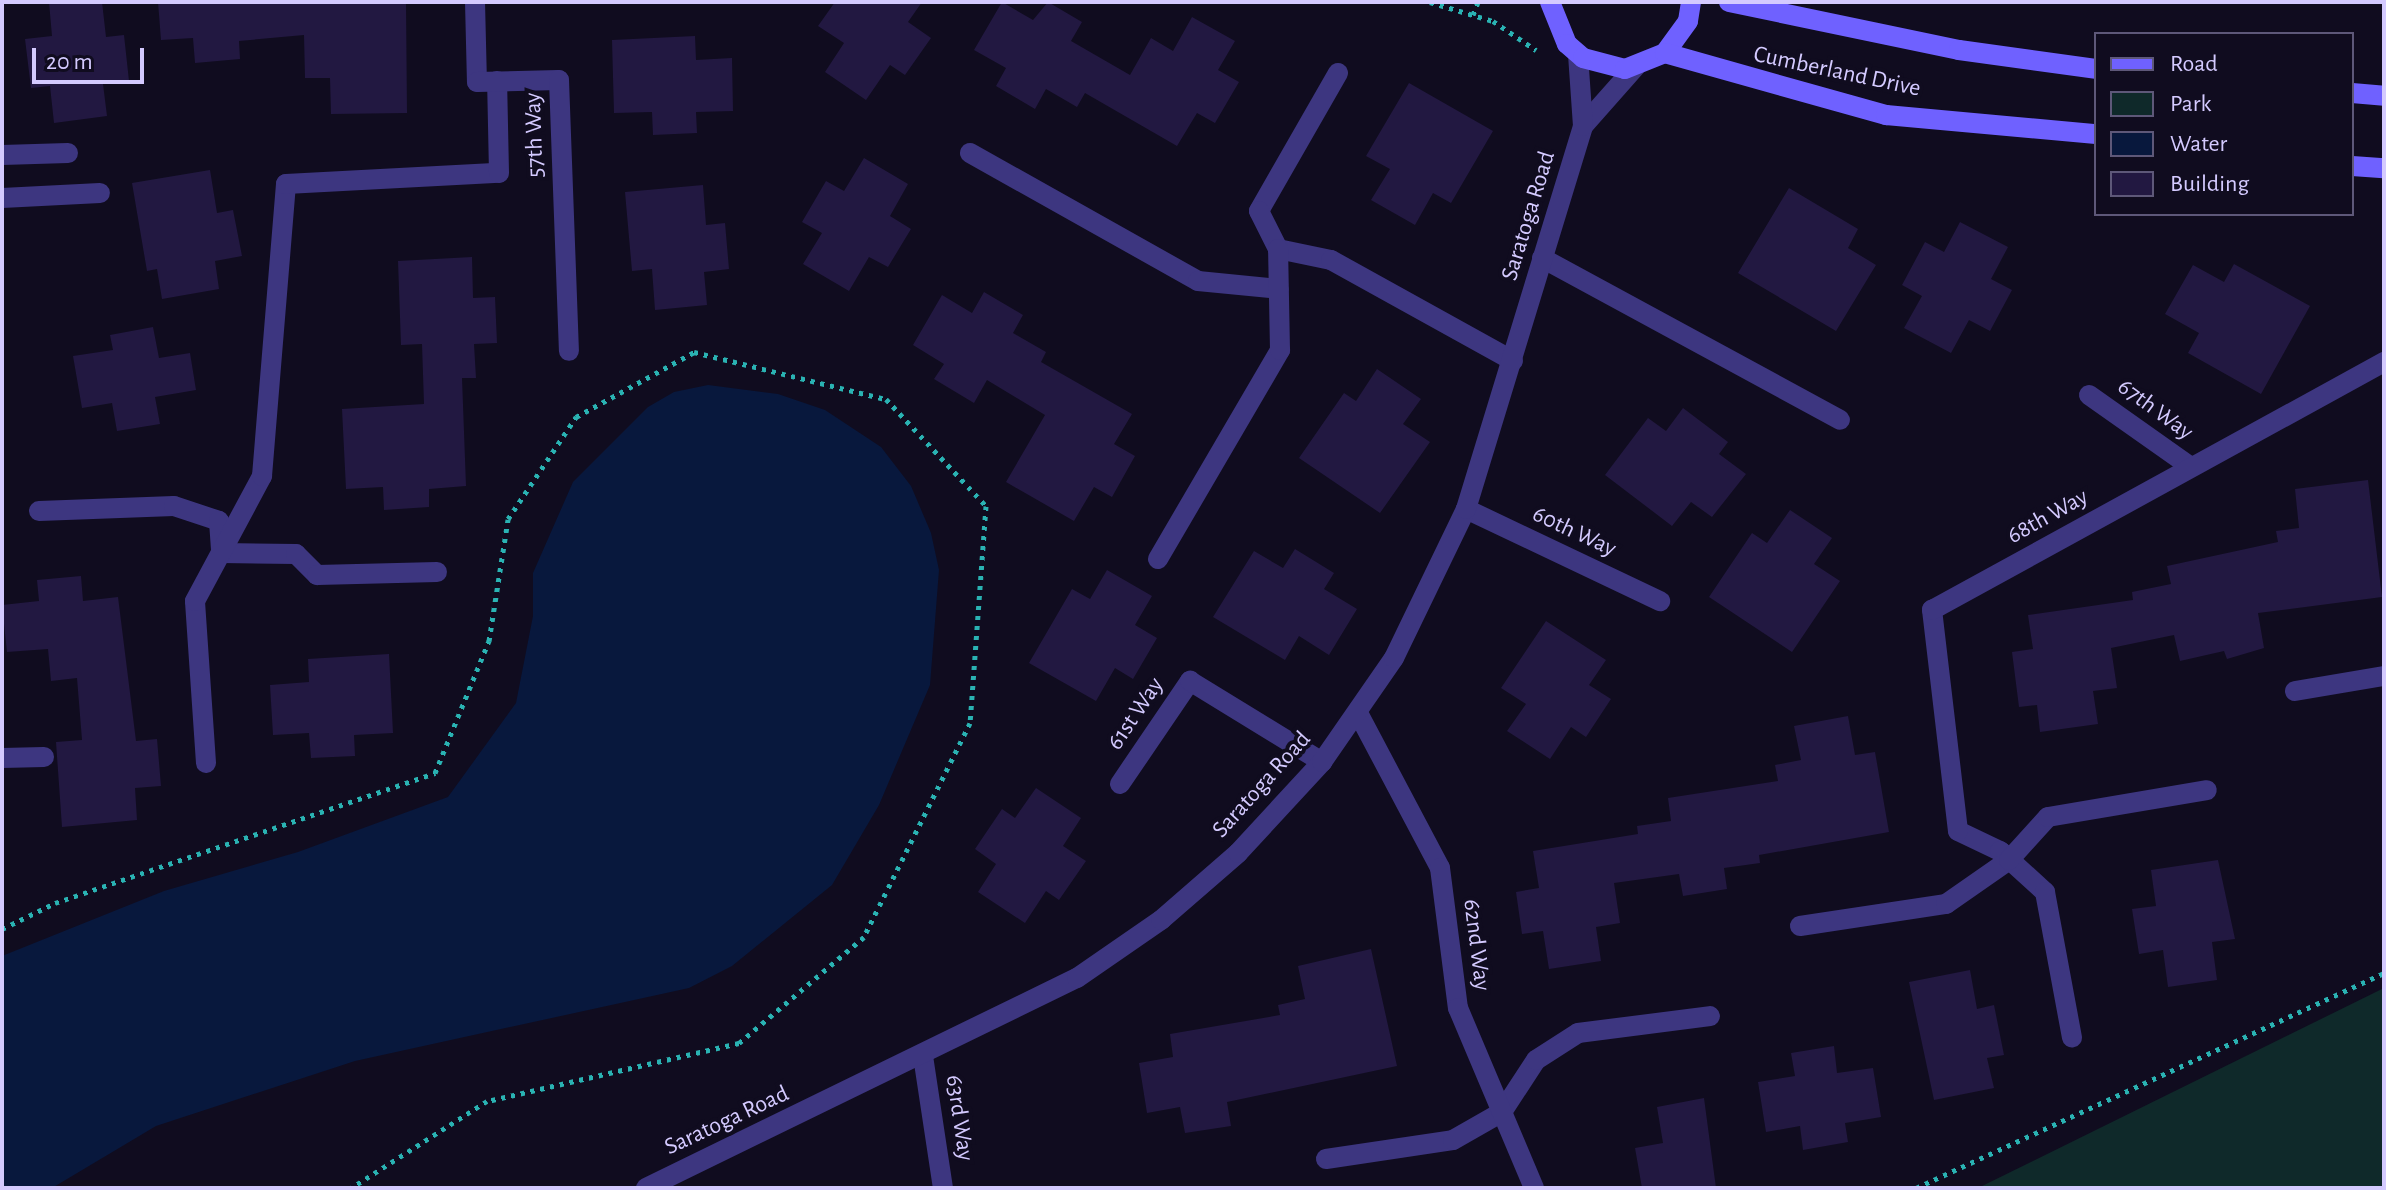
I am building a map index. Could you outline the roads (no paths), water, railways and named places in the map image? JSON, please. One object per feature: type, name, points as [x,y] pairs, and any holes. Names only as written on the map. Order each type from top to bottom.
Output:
[{"type":"street","name":"57th Way","points":[[475,2],[477,82],[559,80],[569,351]]},
{"type":"street","points":[[1546,3],[1555,26],[1578,54],[1603,66],[1636,66],[1665,53],[1688,21],[1691,2]]},
{"type":"street","name":"Cumberland Drive","points":[[1729,2],[1959,50],[2094,69]]},
{"type":"street","name":"Cumberland Drive","points":[[1665,53],[1886,115],[2094,134]]},
{"type":"street","name":"Saratoga Road","points":[[646,1188],[923,1056],[1077,978],[1161,920],[1238,853],[1322,762],[1358,713],[1401,645],[1466,509],[1583,126],[1578,54]]},
{"type":"street","name":"Saratoga Road","points":[[1583,126],[1636,66]]},
{"type":"street","points":[[1158,559],[1280,350],[1278,249],[1259,211],[1338,73]]},
{"type":"street","points":[[206,763],[195,601],[262,476],[286,184],[499,173],[497,81]]},
{"type":"street","points":[[2354,93],[2384,96]]},
{"type":"street","points":[[2,155],[68,153]]},
{"type":"street","points":[[970,153],[1198,281],[1279,289]]},
{"type":"street","points":[[2354,166],[2384,168]]},
{"type":"street","points":[[2,198],[100,193]]},
{"type":"street","points":[[1278,249],[1331,260],[1513,361]]},
{"type":"street","points":[[1542,258],[1840,420]]},
{"type":"street","name":"68th Way","points":[[2009,860],[1958,831],[1932,610],[2384,362]]},
{"type":"street","name":"67th Way","points":[[2089,395],[2191,467]]},
{"type":"street","points":[[39,511],[174,506],[219,521],[221,553]]},
{"type":"street","name":"60th Way","points":[[1466,509],[1660,601]]},
{"type":"street","points":[[221,553],[296,554],[317,575],[437,572]]},
{"type":"street","points":[[2295,691],[2384,676]]},
{"type":"street","name":"61st Way","points":[[1120,784],[1190,681],[1322,762]]},
{"type":"street","name":"62nd Way","points":[[1358,713],[1440,868],[1458,1008],[1534,1188]]},
{"type":"street","points":[[2,758],[44,757]]},
{"type":"street","points":[[1800,926],[1946,904],[2009,860],[2048,817],[2207,790]]},
{"type":"street","points":[[2009,860],[2045,892],[2072,1038]]},
{"type":"street","points":[[1326,1159],[1453,1140],[1502,1112],[1536,1060],[1578,1033],[1710,1016]]},
{"type":"street","name":"63rd Way","points":[[923,1056],[943,1188]]},
{"type":"water","points":[[708,385],[778,394],[825,410],[881,447],[911,486],[931,533],[939,570],[930,685],[879,805],[832,885],[732,966],[689,988],[355,1061],[156,1126],[52,1188],[2,1188],[2,956],[164,891],[298,852],[448,797],[516,703],[533,616],[533,573],[573,482],[648,407],[674,392]]}]
